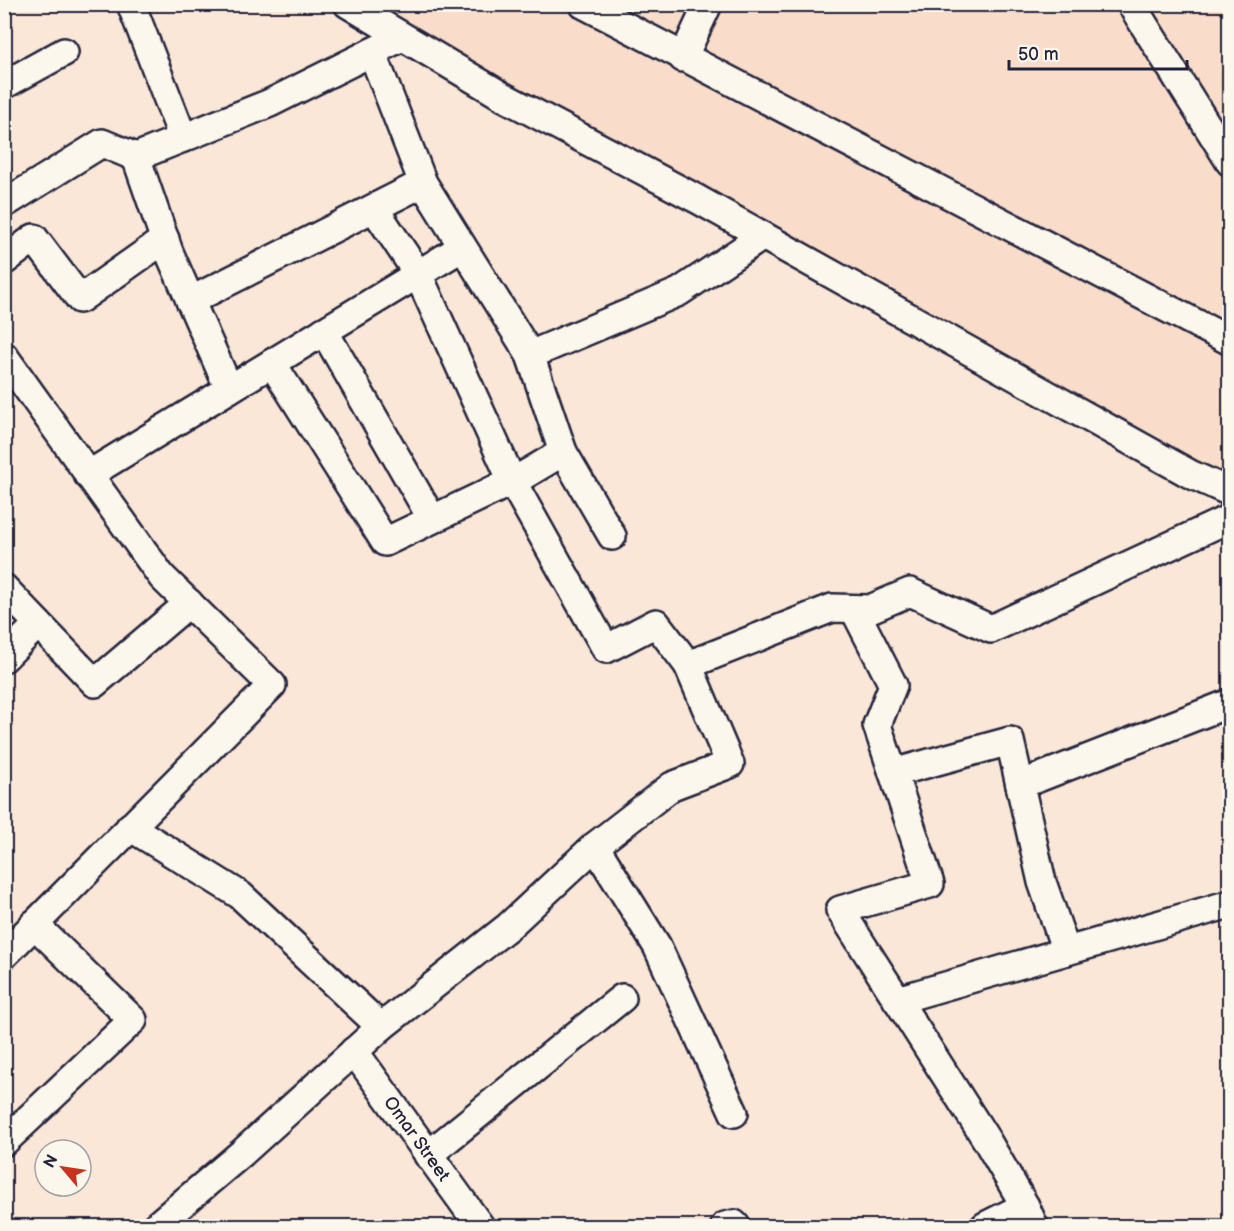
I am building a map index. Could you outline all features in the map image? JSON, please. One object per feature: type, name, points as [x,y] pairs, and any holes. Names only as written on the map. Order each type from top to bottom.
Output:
[{"type":"street","points":[[131,4],[183,138]]},
{"type":"street","points":[[348,4],[504,97],[763,236],[1190,474],[1230,492]]},
{"type":"street","points":[[583,4],[1230,342]]},
{"type":"street","points":[[683,58],[708,4]]},
{"type":"street","points":[[1131,4],[1229,161]]},
{"type":"street","points":[[4,204],[102,143],[136,157],[270,103],[402,37]]},
{"type":"street","points":[[4,85],[64,52]]},
{"type":"street","points":[[372,52],[423,183],[461,248],[530,355],[563,452],[612,536]]},
{"type":"street","points":[[136,157],[165,239],[229,389]]},
{"type":"street","points":[[190,301],[423,183]]},
{"type":"street","points":[[156,1227],[381,1026],[509,926],[595,846],[672,786],[730,764],[688,665],[656,623],[606,649],[512,481],[418,274],[374,208]]},
{"type":"street","points":[[530,355],[679,292],[763,236]]},
{"type":"street","points":[[4,261],[34,238],[80,299],[165,239]]},
{"type":"street","points":[[88,475],[461,248]]},
{"type":"street","points":[[324,331],[432,519]]},
{"type":"street","points":[[4,356],[162,577],[272,685],[34,924],[8,944]]},
{"type":"street","points":[[272,363],[385,542],[512,481],[563,452]]},
{"type":"street","points":[[688,665],[832,608],[870,609],[910,592],[991,629],[1230,518]]},
{"type":"street","points":[[4,588],[95,683],[189,603]]},
{"type":"street","points":[[854,609],[893,685],[877,725],[930,884],[840,910],[986,1139],[1030,1216],[985,1227]]},
{"type":"street","points":[[4,658],[38,624]]},
{"type":"street","points":[[1020,785],[1230,703]]},
{"type":"street","points":[[893,773],[1010,741],[1042,882],[1066,951]]},
{"type":"street","points":[[130,828],[240,895],[381,1026]]},
{"type":"street","points":[[595,846],[657,946],[734,1113]]},
{"type":"street","points":[[897,1000],[1230,904]]},
{"type":"street","points":[[4,1142],[132,1020],[34,924]]},
{"type":"street","points":[[428,1155],[622,998]]},
{"type":"street","name":"Omar Street","points":[[354,1051],[480,1227]]},
{"type":"street","points":[[724,1227],[734,1224],[736,1227]]},
{"type":"shaded area","points":[[323,5],[1229,5],[1229,511]]}]
